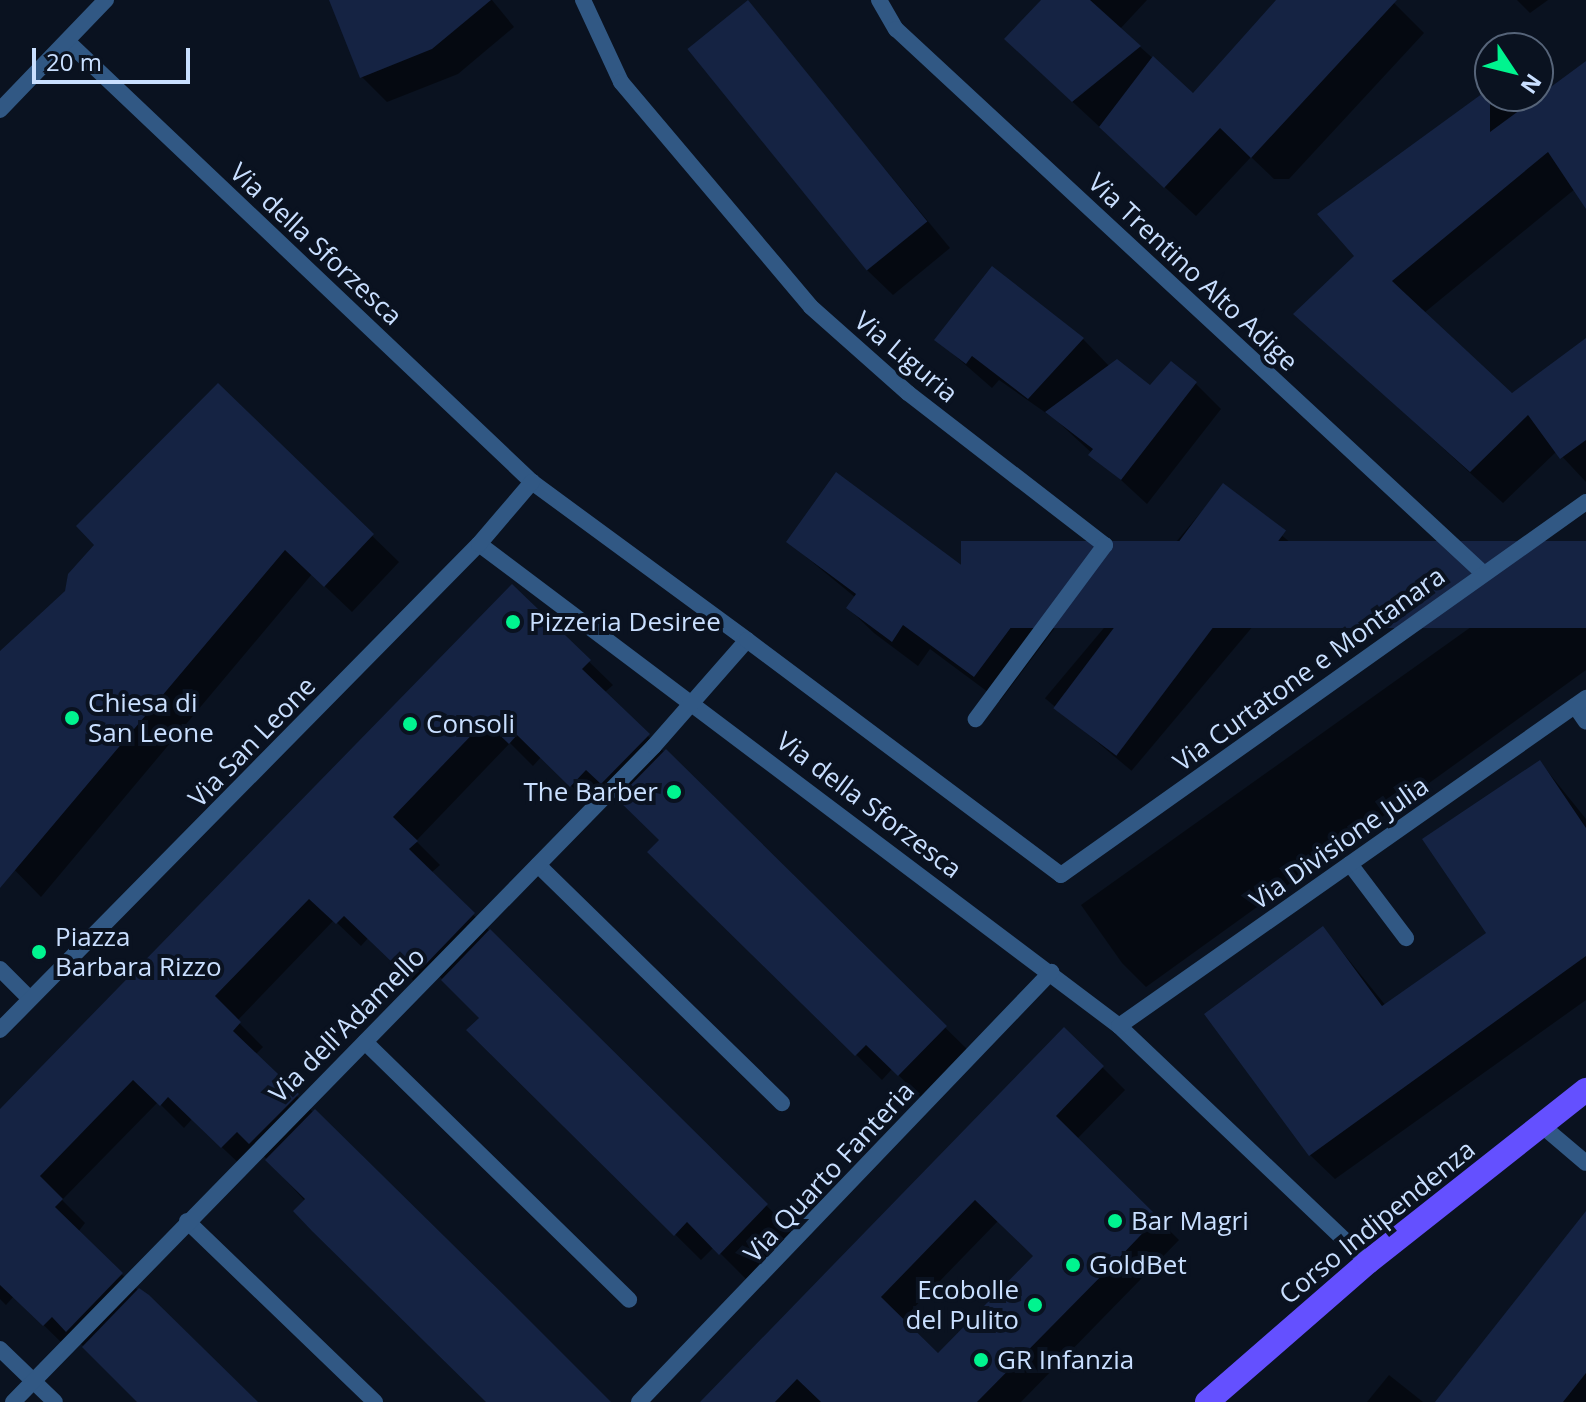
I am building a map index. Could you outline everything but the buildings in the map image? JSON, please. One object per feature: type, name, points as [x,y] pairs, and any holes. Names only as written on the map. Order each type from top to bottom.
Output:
[{"type":"main road","name":"Corso Indipendenza","points":[[1207,1402],[1368,1262],[1586,1090]]},
{"type":"street","points":[[0,110],[106,0]]},
{"type":"street","name":"Via Liguria","points":[[583,0],[621,82],[811,307],[908,393],[1105,545],[976,719]]},
{"type":"street","name":"Via Trentino Alto Adige","points":[[879,0],[896,29],[1483,573]]},
{"type":"street","name":"Via della Sforzesca","points":[[67,41],[532,482],[747,640]]},
{"type":"street","name":"Via San Leone","points":[[0,1030],[479,544],[532,482]]},
{"type":"street","name":"Via Curtatone e Montanara","points":[[747,640],[1061,875],[1586,502]]},
{"type":"street","name":"Via della Sforzesca","points":[[479,544],[1119,1026],[1368,1262]]},
{"type":"street","points":[[695,704],[747,640]]},
{"type":"street","points":[[1580,702],[1586,722]]},
{"type":"street","name":"Via Divisione Julia","points":[[1119,1026],[1580,702]]},
{"type":"street","name":"Via dell'Adamello","points":[[13,1402],[695,704]]},
{"type":"street","points":[[1350,864],[1406,938]]},
{"type":"street","points":[[538,865],[782,1103]]},
{"type":"street","points":[[0,969],[30,999]]},
{"type":"street","name":"Via Quarto Fanteria","points":[[639,1402],[1051,972]]},
{"type":"street","points":[[365,1042],[629,1300]]},
{"type":"street","points":[[1540,1124],[1586,1163]]},
{"type":"street","points":[[187,1221],[375,1402]]},
{"type":"street","points":[[0,1349],[55,1402]]},
{"type":"place","name":"Pizzeria Desiree","points":[[513,622]]},
{"type":"place","name":"Chiesa di San Leone","points":[[72,718]]},
{"type":"place","name":"Consoli","points":[[410,724]]},
{"type":"place","name":"The Barber","points":[[674,792]]},
{"type":"place","name":"Piazza Barbara Rizzo","points":[[39,952]]},
{"type":"place","name":"Bar Magri","points":[[1115,1221]]},
{"type":"place","name":"GoldBet","points":[[1073,1265]]},
{"type":"place","name":"Ecobolle del Pulito","points":[[1035,1305]]},
{"type":"place","name":"GR Infanzia","points":[[981,1360]]}]
